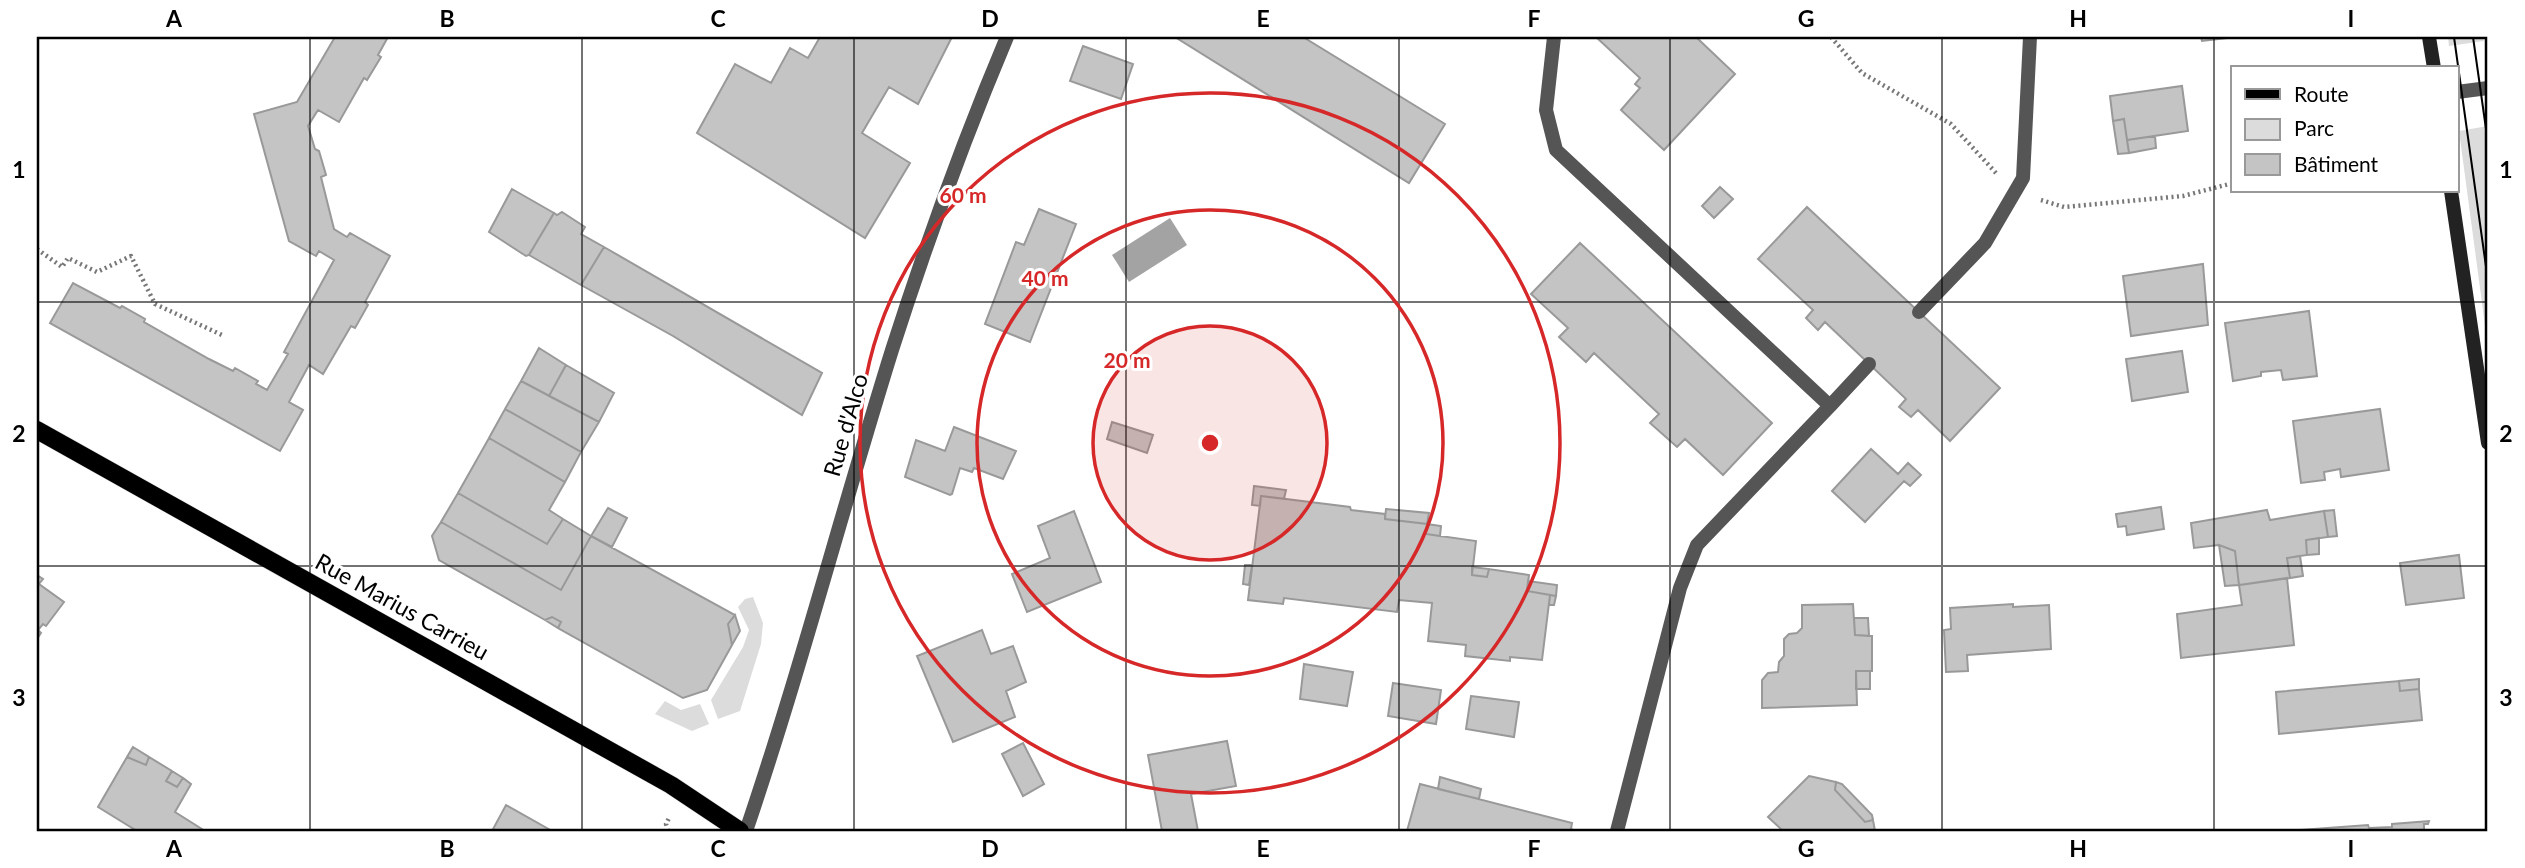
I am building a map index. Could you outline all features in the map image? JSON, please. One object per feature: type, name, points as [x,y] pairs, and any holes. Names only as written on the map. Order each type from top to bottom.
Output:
[{"type":"main road","name":"Rue Marius Carrieu","points":[[37,430],[671,785],[740,831]]},
{"type":"street","name":"Rue d'Alco","points":[[746,831],[782,725],[896,337],[948,184],[1007,37]]},
{"type":"street","points":[[1554,37],[1546,110],[1556,150],[1830,406]]},
{"type":"street","points":[[1919,312],[1985,243],[2023,178],[2031,37]]},
{"type":"street","points":[[2429,37],[2434,66]]},
{"type":"street","points":[[2458,92],[2488,88]]},
{"type":"street","points":[[2451,192],[2488,443]]},
{"type":"street","points":[[1617,831],[1680,588],[1697,545],[1869,364]]},
{"type":"path","points":[[1831,37],[1862,73],[1951,124],[2015,193],[2064,207],[2183,196],[2231,184]]},
{"type":"path","points":[[37,249],[62,267],[68,258],[97,272],[131,256],[155,304],[222,335]]},
{"type":"green space","points":[[2448,37],[2483,37],[2484,41],[2449,46]]},
{"type":"green space","points":[[2488,126],[2488,348],[2459,131]]},
{"type":"green space","points":[[753,597],[763,623],[761,644],[740,711],[718,719],[711,700],[743,647],[749,630],[738,607],[745,599]]},
{"type":"green space","points":[[665,701],[681,710],[700,704],[709,724],[692,731],[655,714]]},
{"type":"shaded area","points":[[1170,218],[1187,245],[1129,282],[1112,255]]},
{"type":"building","points":[[335,37],[388,37],[378,55],[381,57],[367,80],[364,78],[339,122],[318,110],[308,126],[326,175],[321,177],[334,229],[347,237],[350,233],[390,256],[365,302],[368,305],[355,328],[351,326],[323,374],[309,365],[289,402],[303,410],[280,451],[50,323],[73,283],[120,308],[122,306],[145,319],[144,322],[209,359],[233,371],[235,368],[258,381],[256,384],[267,390],[288,354],[284,352],[334,260],[319,251],[316,256],[289,241],[254,114],[297,102]]},
{"type":"building","points":[[820,37],[952,37],[918,104],[889,87],[862,133],[910,163],[865,238],[697,133],[735,64],[771,83],[790,48],[808,58]]},
{"type":"building","points":[[1175,37],[1303,37],[1445,124],[1409,183]]},
{"type":"building","points":[[1596,37],[1696,37],[1735,74],[1664,150],[1621,110],[1640,88],[1635,84],[1640,78]]},
{"type":"building","points":[[2201,37],[2236,37],[2202,41]]},
{"type":"building","points":[[1083,46],[1133,64],[1121,99],[1070,81]]},
{"type":"building","points":[[2182,86],[2188,131],[2127,140],[2124,119],[2113,121],[2110,96]]},
{"type":"building","points":[[2124,119],[2129,153],[2118,154],[2113,121]]},
{"type":"building","points":[[2155,136],[2156,148],[2129,153],[2127,140]]},
{"type":"building","points":[[1720,187],[1733,199],[1714,218],[1702,206]]},
{"type":"building","points":[[512,189],[554,213],[526,256],[489,232]]},
{"type":"building","points":[[1807,207],[2000,388],[1950,441],[1918,410],[1911,417],[1899,407],[1906,399],[1825,322],[1818,330],[1806,318],[1813,310],[1758,259]]},
{"type":"building","points":[[1039,209],[1076,224],[1030,342],[985,324],[1016,242],[1024,245]]},
{"type":"building","points":[[562,212],[585,227],[581,234],[604,247],[581,285],[529,255],[554,213],[557,215]]},
{"type":"building","points":[[1580,243],[1772,423],[1723,475],[1685,439],[1677,447],[1650,423],[1659,414],[1594,353],[1586,362],[1559,337],[1568,328],[1531,294]]},
{"type":"building","points":[[604,247],[822,373],[802,415],[673,336],[581,285]]},
{"type":"building","points":[[2203,264],[2208,325],[2131,336],[2123,276]]},
{"type":"building","points":[[2309,311],[2317,376],[2283,380],[2281,370],[2261,372],[2261,376],[2233,381],[2225,323]]},
{"type":"building","points":[[539,348],[566,365],[549,396],[521,381]]},
{"type":"building","points":[[2182,351],[2188,392],[2132,401],[2126,359]]},
{"type":"building","points":[[566,365],[614,393],[599,422],[549,396]]},
{"type":"building","points":[[521,381],[599,422],[581,452],[505,409]]},
{"type":"building","points":[[505,409],[581,452],[565,482],[489,438]]},
{"type":"building","points":[[2380,409],[2389,470],[2341,477],[2340,469],[2324,472],[2325,480],[2301,483],[2293,421]]},
{"type":"building","points":[[1112,422],[1153,435],[1147,453],[1107,439]]},
{"type":"building","points":[[954,427],[1016,451],[1003,479],[974,468],[972,472],[960,468],[950,495],[905,477],[916,440],[945,451]]},
{"type":"building","points":[[489,438],[565,482],[549,510],[563,519],[547,544],[458,493]]},
{"type":"building","points":[[1871,449],[1898,474],[1908,463],[1921,475],[1910,486],[1904,481],[1865,522],[1832,491]]},
{"type":"building","points":[[1254,486],[1286,490],[1284,499],[1261,496],[1260,506],[1252,505]]},
{"type":"building","points":[[458,493],[547,544],[563,519],[591,536],[561,590],[441,522]]},
{"type":"building","points":[[1261,496],[1385,514],[1385,519],[1427,524],[1426,534],[1476,541],[1472,575],[1487,577],[1489,569],[1529,575],[1527,591],[1550,595],[1542,660],[1510,657],[1510,661],[1465,656],[1466,645],[1428,641],[1432,603],[1399,600],[1397,612],[1284,598],[1283,604],[1248,600]]},
{"type":"building","points":[[2161,507],[2164,529],[2127,535],[2126,526],[2118,527],[2116,514]]},
{"type":"building","points":[[608,508],[627,518],[612,547],[591,536]]},
{"type":"building","points":[[1386,509],[1429,513],[1427,524],[1385,519]]},
{"type":"building","points":[[2267,510],[2270,520],[2324,511],[2328,537],[2306,540],[2307,555],[2287,558],[2290,578],[2239,585],[2235,551],[2219,545],[2194,548],[2191,523]]},
{"type":"building","points":[[2334,510],[2337,536],[2328,537],[2324,511]]},
{"type":"building","points":[[1074,511],[1101,582],[1027,612],[1012,574],[1050,558],[1038,526]]},
{"type":"building","points":[[441,522],[561,590],[591,536],[735,615],[728,624],[732,645],[707,690],[683,698],[558,628],[561,622],[552,617],[545,620],[439,560],[432,536]]},
{"type":"building","points":[[1427,524],[1441,526],[1440,536],[1426,534]]},
{"type":"building","points":[[2319,538],[2319,554],[2307,555],[2306,540]]},
{"type":"building","points":[[2219,545],[2235,551],[2239,585],[2225,586]]},
{"type":"building","points":[[2459,555],[2464,598],[2406,605],[2400,563]]},
{"type":"building","points":[[2300,556],[2303,576],[2290,578],[2287,558]]},
{"type":"building","points":[[1245,565],[1252,565],[1249,585],[1243,584]]},
{"type":"building","points":[[1472,567],[1489,569],[1487,577],[1472,575]]},
{"type":"building","points":[[37,575],[43,579],[39,584],[64,602],[46,626],[43,624],[38,630],[41,633],[37,639]]},
{"type":"building","points":[[2287,578],[2294,645],[2181,658],[2177,614],[2242,605],[2239,585]]},
{"type":"building","points":[[1528,581],[1557,585],[1556,596],[1527,591]]},
{"type":"building","points":[[1550,595],[1556,596],[1554,605],[1549,605]]},
{"type":"building","points":[[1853,604],[1855,635],[1872,636],[1872,671],[1856,671],[1857,705],[1762,708],[1762,680],[1768,673],[1778,672],[1779,662],[1784,656],[1784,639],[1802,628],[1802,605]]},
{"type":"building","points":[[2013,604],[2013,607],[2049,605],[2051,649],[1967,655],[1968,671],[1946,672],[1944,630],[1951,629],[1950,608]]},
{"type":"building","points":[[735,615],[740,631],[732,645],[728,624]]},
{"type":"building","points":[[552,617],[561,622],[558,628],[545,620]]},
{"type":"building","points":[[1854,618],[1868,618],[1869,636],[1855,635]]},
{"type":"building","points":[[982,630],[991,654],[1013,646],[1026,682],[1006,691],[1015,717],[953,742],[917,656]]},
{"type":"building","points":[[1304,664],[1353,672],[1347,706],[1300,699]]},
{"type":"building","points":[[1856,671],[1870,671],[1870,689],[1856,689]]},
{"type":"building","points":[[2419,679],[2419,689],[2400,691],[2399,681]]},
{"type":"building","points":[[2399,681],[2400,691],[2419,689],[2422,720],[2279,734],[2276,692]]},
{"type":"building","points":[[1393,683],[1441,690],[1436,724],[1388,716]]},
{"type":"building","points":[[1471,696],[1519,702],[1514,737],[1466,729]]},
{"type":"building","points":[[1227,741],[1236,786],[1191,794],[1198,831],[1162,831],[1148,755]]},
{"type":"building","points":[[1023,743],[1044,784],[1023,796],[1002,754]]},
{"type":"building","points":[[133,747],[149,757],[146,765],[127,757]]},
{"type":"building","points":[[127,757],[146,765],[149,757],[172,771],[166,781],[177,787],[183,778],[191,784],[175,812],[205,831],[137,831],[98,807]]},
{"type":"building","points":[[172,771],[183,778],[177,787],[166,781]]},
{"type":"building","points":[[1809,776],[1836,782],[1835,790],[1865,822],[1873,820],[1875,831],[1783,831],[1768,817]]},
{"type":"building","points":[[1440,777],[1481,789],[1479,799],[1438,789]]},
{"type":"building","points":[[1836,782],[1842,784],[1872,815],[1873,820],[1865,822],[1835,790]]},
{"type":"building","points":[[1420,784],[1572,823],[1571,829],[1575,831],[1407,831]]},
{"type":"building","points":[[506,805],[552,831],[492,831]]},
{"type":"building","points":[[2429,821],[2424,824],[2424,831],[2285,831],[2368,825],[2369,828],[2392,827],[2392,824]]},
{"type":"tram line","points":[[2454,37],[2488,281]]},
{"type":"tram line","points":[[2473,37],[2488,143]]}]
